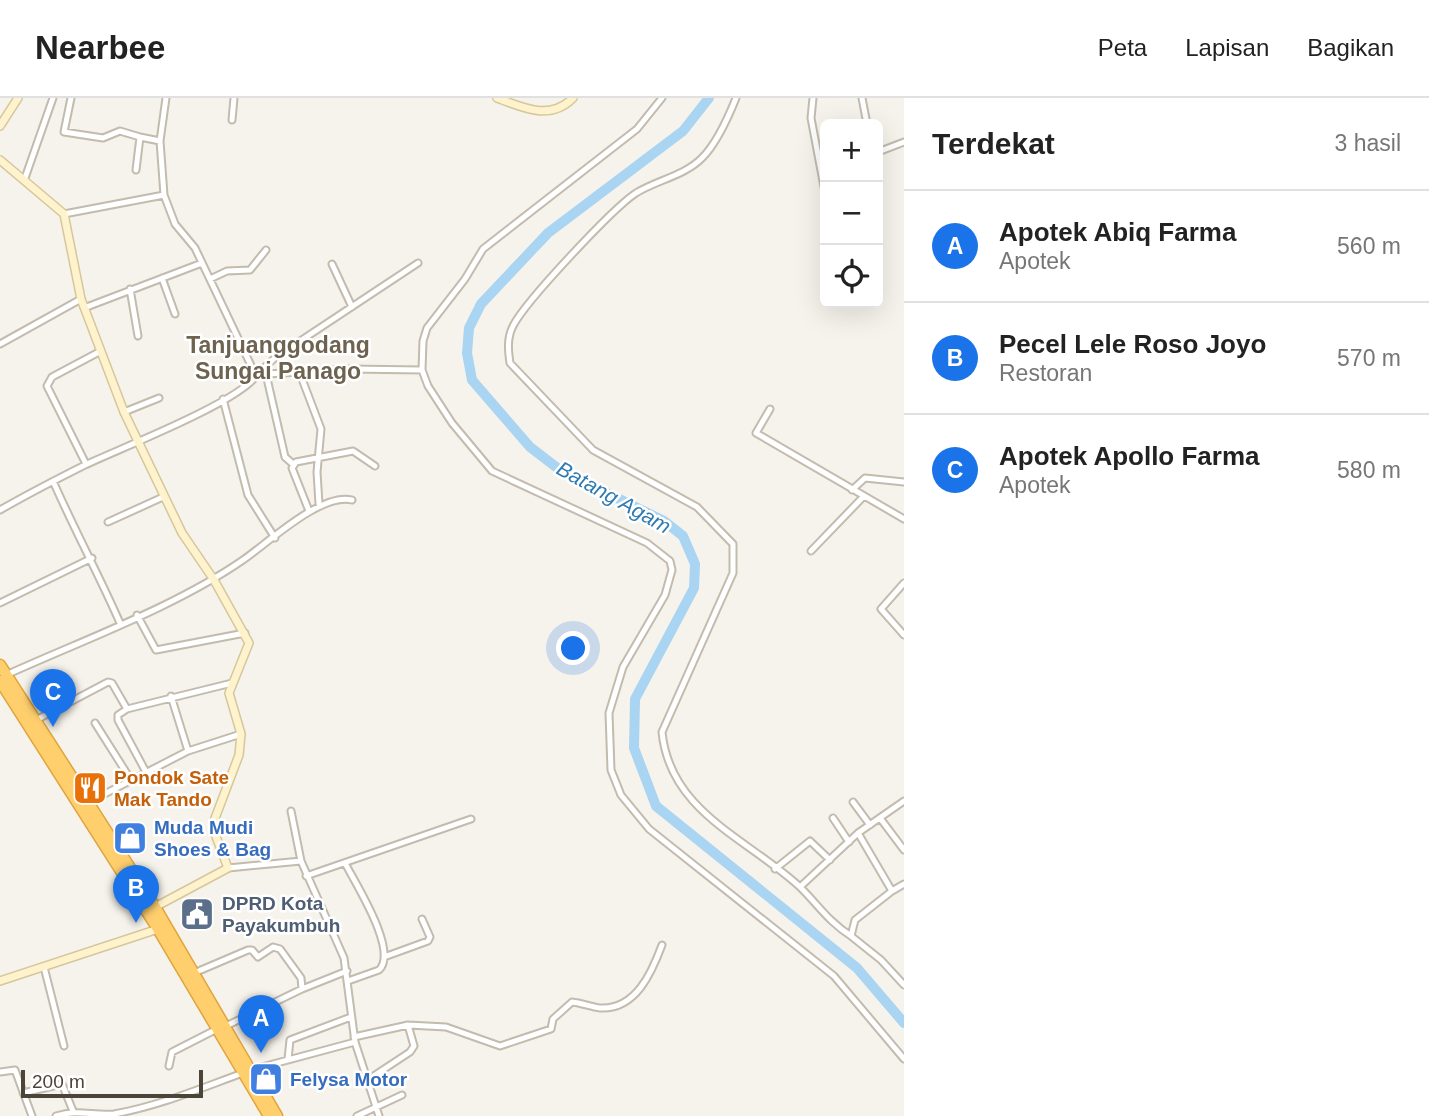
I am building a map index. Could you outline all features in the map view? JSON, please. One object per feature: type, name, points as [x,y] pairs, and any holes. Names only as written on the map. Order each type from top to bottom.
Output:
[{"type":"highway","points":[[0,664],[3,678],[277,1116]]},
{"type":"highway","points":[[3,678],[36,720],[54,756]]},
{"type":"highway","points":[[69,781],[89,802],[155,907],[194,973],[222,1028]]},
{"type":"highway","points":[[247,1071],[269,1116]]},
{"type":"street","points":[[0,126],[18,98]]},
{"type":"street","points":[[25,178],[53,98]]},
{"type":"street","points":[[71,98],[64,132],[103,138],[120,131],[160,141]]},
{"type":"street","points":[[166,98],[160,141],[164,195],[175,224],[202,263],[228,321],[257,371],[267,374],[422,370]]},
{"type":"street","points":[[232,120],[234,98]]},
{"type":"street","points":[[497,98],[542,112],[563,108],[573,98]]},
{"type":"street","points":[[662,98],[637,130],[483,249],[428,328],[423,341],[422,370],[428,386],[452,424],[492,471],[648,542],[670,561],[672,570],[665,595],[623,667],[608,713],[611,770],[621,795],[649,829],[834,976],[904,1059]]},
{"type":"street","points":[[736,98],[727,119],[702,158],[684,171],[634,194],[611,214],[519,315],[508,346],[510,363],[593,450],[697,507],[733,544],[733,573],[662,732],[664,753],[672,775],[690,798],[742,846],[800,887],[834,925],[881,960],[904,985]]},
{"type":"street","points":[[813,98],[811,118],[823,182]]},
{"type":"street","points":[[862,98],[866,119]]},
{"type":"street","points":[[136,170],[140,137]]},
{"type":"street","points":[[883,150],[904,142]]},
{"type":"street","points":[[0,160],[25,178],[64,214],[81,299],[124,412],[182,533],[245,633],[248,651],[229,692],[241,734],[237,764],[214,821],[215,834],[228,868]]},
{"type":"street","points":[[64,214],[164,195]]},
{"type":"street","points":[[209,279],[227,271],[250,270],[266,250]]},
{"type":"street","points":[[84,308],[202,263]]},
{"type":"street","points":[[0,500],[2,509],[86,464],[223,399],[253,380],[257,371],[276,357],[418,263]]},
{"type":"street","points":[[332,264],[352,307]]},
{"type":"street","points":[[162,278],[175,314]]},
{"type":"street","points":[[130,289],[138,336]]},
{"type":"street","points":[[0,344],[81,299]]},
{"type":"street","points":[[86,464],[47,386],[52,377],[99,352]]},
{"type":"street","points":[[299,372],[321,429],[322,441],[317,457],[320,504]]},
{"type":"street","points":[[267,374],[285,457],[293,464],[309,511]]},
{"type":"street","points":[[124,412],[159,398]]},
{"type":"street","points":[[223,399],[248,495],[275,538]]},
{"type":"street","points":[[769,409],[757,433],[904,519]]},
{"type":"street","points":[[293,464],[353,451],[375,466]]},
{"type":"street","points":[[852,490],[865,478],[904,482]]},
{"type":"street","points":[[52,481],[92,558],[120,623]]},
{"type":"street","points":[[811,551],[864,496]]},
{"type":"street","points":[[108,523],[163,497]]},
{"type":"street","points":[[3,678],[214,580],[320,504],[342,497],[352,500]]},
{"type":"street","points":[[0,603],[92,558]]},
{"type":"street","points":[[904,583],[881,609],[904,635]]},
{"type":"street","points":[[137,615],[156,650],[245,633]]},
{"type":"street","points":[[36,720],[109,681],[127,709]]},
{"type":"street","points":[[146,772],[118,720],[118,715],[127,709],[172,696],[232,683]]},
{"type":"street","points":[[172,696],[188,751]]},
{"type":"street","points":[[95,723],[131,780]]},
{"type":"street","points":[[89,802],[188,751],[241,734]]},
{"type":"street","points":[[853,802],[870,825]]},
{"type":"street","points":[[800,887],[858,833],[904,802]]},
{"type":"street","points":[[291,811],[306,876],[347,971],[354,1040],[379,1116]]},
{"type":"street","points":[[833,818],[849,842]]},
{"type":"street","points":[[880,818],[904,850]]},
{"type":"street","points":[[306,876],[471,819]]},
{"type":"street","points":[[858,833],[892,891]]},
{"type":"street","points":[[775,869],[810,841],[830,860]]},
{"type":"street","points":[[155,907],[228,868],[301,861]]},
{"type":"street","points":[[345,863],[379,929],[384,957],[379,970],[348,981]]},
{"type":"street","points":[[851,936],[855,920],[904,884]]},
{"type":"street","points":[[384,957],[428,941],[430,937],[422,919]]},
{"type":"street","points":[[0,981],[158,929]]},
{"type":"street","points":[[56,1116],[73,1111],[110,1115],[139,1109],[247,1071],[408,1025],[446,1027],[500,1046],[523,1041],[551,1029],[553,1018],[572,1002],[600,1008],[621,1004],[647,980],[662,945]]},
{"type":"street","points":[[194,973],[248,950],[252,950],[258,957],[273,947],[280,949],[301,978],[302,989]]},
{"type":"street","points":[[44,967],[64,1046]]},
{"type":"street","points":[[169,1066],[172,1052],[302,989],[347,971]]},
{"type":"street","points":[[288,1059],[290,1040],[351,1017]]},
{"type":"street","points":[[366,1082],[414,1049],[408,1025]]},
{"type":"street","points":[[0,1072],[15,1070],[32,1116]]},
{"type":"street","points":[[23,1093],[62,1084],[73,1111]]},
{"type":"street","points":[[357,1116],[402,1095]]},
{"type":"street","points":[[139,1109],[141,1116]]},
{"type":"waterway","name":"Batang Agam","points":[[709,98],[683,131],[548,233],[481,304],[469,328],[467,353],[472,380],[530,447],[560,470],[664,521],[683,536],[695,564],[694,588],[635,699],[634,748],[656,806],[857,968],[904,1023]]},
{"type":"place","name":"Apotek Apollo Farma","points":[[53,727]]},
{"type":"place","name":"Pondok Sate Mak Tando","points":[[90,788]]},
{"type":"place","name":"Muda Mudi Shoes & Bag","points":[[130,838]]},
{"type":"place","name":"DPRD Kota Payakumbuh","points":[[197,914]]},
{"type":"place","name":"Pecel Lele Roso Joyo","points":[[136,923]]},
{"type":"place","name":"Apotek Abiq Farma","points":[[261,1053]]},
{"type":"place","name":"Felysa Motor","points":[[266,1079]]},
{"type":"district","name":"Tanjuanggodang Sungai Panago","points":[[278,358]]}]
